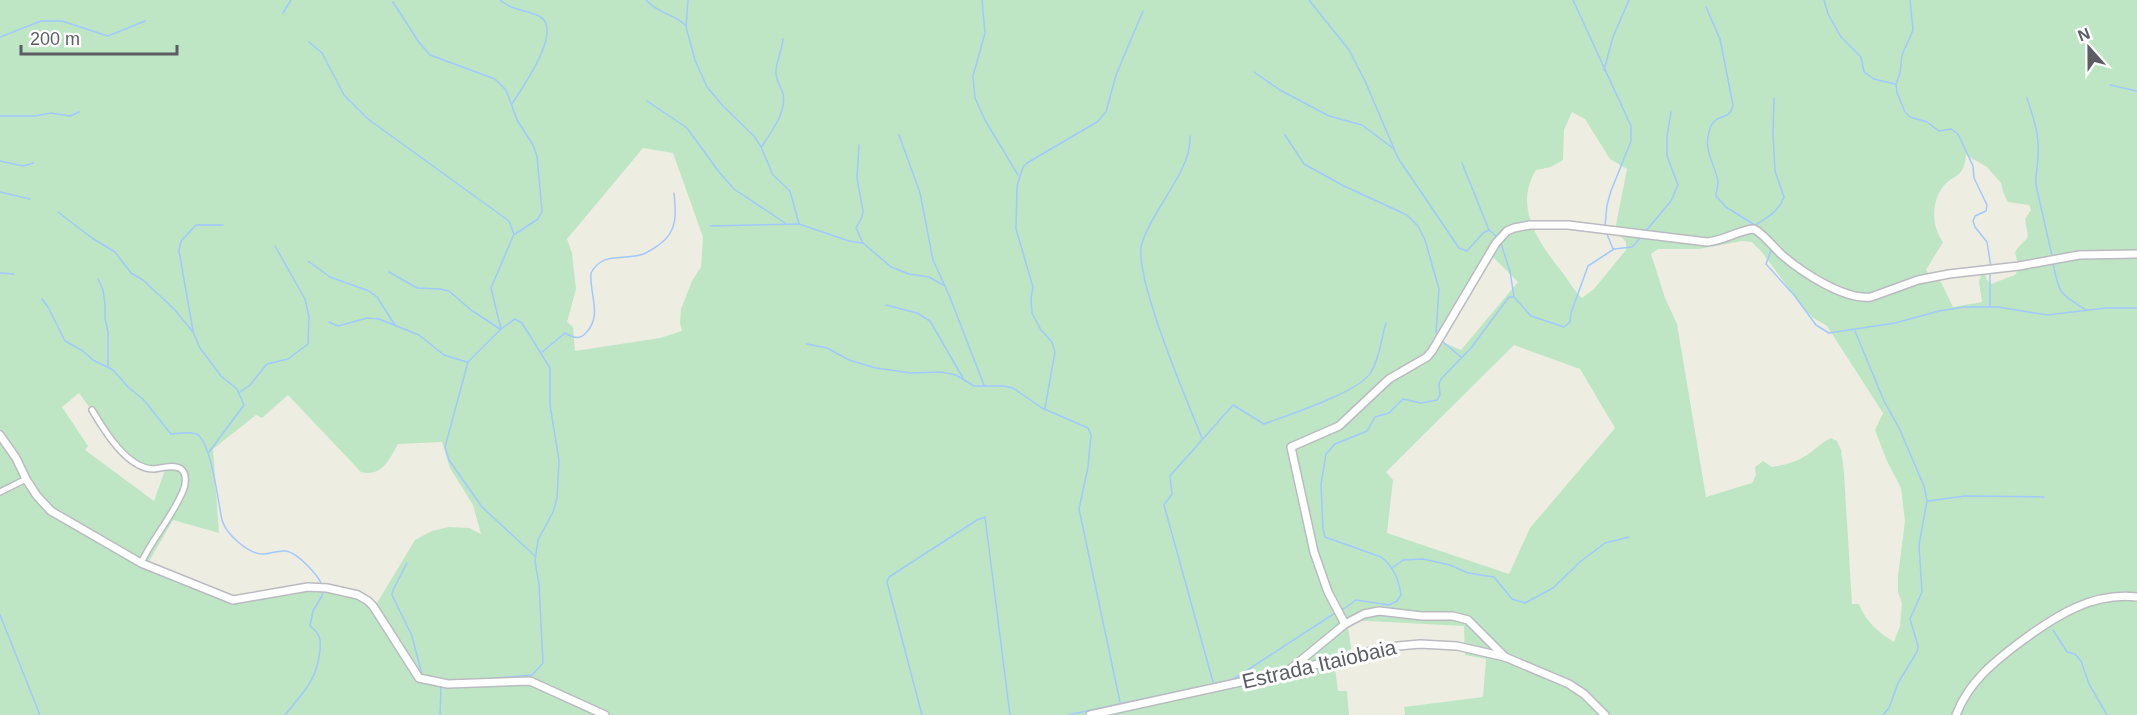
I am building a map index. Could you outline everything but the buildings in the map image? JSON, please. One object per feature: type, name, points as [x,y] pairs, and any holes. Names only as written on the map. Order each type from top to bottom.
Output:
[{"type":"street","points":[[1345,624],[1328,592],[1314,552],[1291,447],[1339,426],[1389,379],[1427,357],[1496,243],[1507,231],[1521,226],[1568,225],[1707,242],[1754,230],[1788,260],[1830,287],[1853,297],[1863,298],[1918,280],[1948,274],[2019,266],[2079,255],[2137,254]]},
{"type":"street","points":[[92,410],[106,435],[132,460],[152,469],[176,467],[185,474],[183,490],[149,545],[141,563]]},
{"type":"street","points":[[0,435],[20,464],[26,479],[51,511],[141,563],[233,600],[308,587],[327,588],[358,596],[373,606],[419,678],[448,684],[530,681],[604,715]]},
{"type":"street","points":[[0,492],[26,479]]},
{"type":"street","points":[[1956,715],[1966,695],[1984,671],[2050,621],[2080,605],[2123,595],[2137,597]]},
{"type":"street","points":[[1286,672],[1345,624],[1364,614],[1379,611],[1406,615],[1453,616],[1468,620],[1505,657]]},
{"type":"street","name":"Estrada Itaiobaia","points":[[1090,715],[1286,672],[1387,647],[1447,645],[1505,657],[1569,684],[1584,694],[1605,715]]},
{"type":"green space","points":[[0,0],[2137,0],[2137,715],[1405,715],[1404,707],[1483,697],[1486,659],[1465,655],[1464,626],[1347,620],[1352,655],[1345,657],[1345,665],[1335,668],[1338,691],[1347,691],[1349,715],[0,715]],"holes":[[[1572,112],[1585,119],[1610,159],[1627,169],[1615,230],[1626,242],[1626,250],[1594,289],[1582,298],[1545,249],[1528,211],[1527,197],[1536,170],[1551,167],[1563,160],[1564,130]],[[643,148],[673,153],[703,237],[701,267],[692,281],[681,309],[682,331],[660,338],[575,351],[573,327],[567,322],[576,289],[572,253],[567,239]],[[1966,155],[1987,167],[2001,183],[2008,202],[2029,205],[2031,210],[2025,219],[2027,238],[2015,252],[2019,268],[2015,275],[1991,284],[1983,269],[1979,282],[1982,302],[1953,307],[1941,282],[1930,276],[1926,270],[1943,242],[1939,236],[1934,215],[1938,194],[1946,183],[1963,169]],[[1742,241],[1752,242],[1802,306],[1812,317],[1827,326],[1883,413],[1875,430],[1901,488],[1905,521],[1898,576],[1898,592],[1902,603],[1900,626],[1894,642],[1873,626],[1859,604],[1852,604],[1844,473],[1841,450],[1837,441],[1831,438],[1802,458],[1788,464],[1772,467],[1763,461],[1755,467],[1756,475],[1752,483],[1706,497],[1677,324],[1665,298],[1651,254],[1658,249],[1699,249]],[[1486,250],[1518,282],[1461,350],[1440,341]],[[1514,345],[1580,369],[1615,428],[1530,528],[1509,574],[1387,533],[1393,480],[1386,472]],[[79,393],[121,455],[146,468],[166,467],[154,501],[85,450],[88,446],[62,407]],[[288,395],[361,472],[380,470],[398,444],[442,442],[450,468],[473,505],[481,534],[469,528],[449,527],[432,531],[415,540],[377,603],[314,584],[234,600],[147,565],[173,520],[219,533],[213,449],[256,415],[262,418]]]},
{"type":"waterway","points":[[283,13],[291,0]]},
{"type":"waterway","points":[[500,0],[514,8],[539,16],[546,23],[547,33],[539,59],[512,104]]},
{"type":"waterway","points":[[646,0],[686,26]]},
{"type":"waterway","points":[[688,0],[686,27],[695,60],[707,87],[754,136],[773,175],[790,191],[799,224]]},
{"type":"waterway","points":[[982,0],[985,33],[973,76],[975,98],[985,120],[1018,175]]},
{"type":"waterway","points":[[1309,0],[1349,50],[1398,158],[1459,248],[1467,251],[1483,233],[1489,230]]},
{"type":"waterway","points":[[1573,0],[1631,126],[1631,141],[1611,191],[1605,226]]},
{"type":"waterway","points":[[1604,70],[1613,37],[1629,0]]},
{"type":"waterway","points":[[1824,0],[1828,14],[1841,37],[1861,57],[1864,72],[1874,79],[1895,84]]},
{"type":"waterway","points":[[1910,0],[1913,30],[1902,55],[1896,84],[1897,93],[1905,112],[1910,117],[1927,122],[1939,131],[1951,129],[1958,134],[1973,166],[1974,178],[1987,205],[1986,211],[1975,216],[1973,221],[1987,242],[1991,267]]},
{"type":"waterway","points":[[393,2],[418,41],[430,55],[495,79],[506,90],[517,120],[533,145],[537,156],[542,211],[538,219],[515,234]]},
{"type":"waterway","points":[[1706,7],[1720,39],[1733,105],[1729,113],[1714,122],[1708,135],[1708,149],[1718,182],[1716,196],[1726,207],[1758,227]]},
{"type":"waterway","points":[[1045,408],[1055,352],[1052,342],[1041,330],[1032,313],[1033,287],[1016,229],[1017,186],[1023,167],[1027,163],[1097,122],[1106,112],[1116,75],[1143,11]]},
{"type":"waterway","points":[[0,37],[41,21],[62,21],[108,36],[145,21]]},
{"type":"waterway","points":[[762,146],[783,108],[783,94],[776,74],[783,39]]},
{"type":"waterway","points":[[309,42],[322,53],[344,95],[368,119],[509,221],[514,234],[491,288],[501,329]]},
{"type":"waterway","points":[[1254,72],[1280,90],[1329,116],[1362,125],[1394,149]]},
{"type":"waterway","points":[[2110,85],[2137,91]]},
{"type":"waterway","points":[[1757,224],[1776,210],[1784,197],[1775,171],[1774,98]]},
{"type":"waterway","points":[[2027,98],[2038,141],[2036,185],[2052,256]]},
{"type":"waterway","points":[[647,101],[687,128],[734,189],[785,223]]},
{"type":"waterway","points":[[0,116],[35,116],[51,113],[70,116],[79,112]]},
{"type":"waterway","points":[[1645,232],[1671,201],[1678,185],[1667,156],[1667,136],[1671,112]]},
{"type":"waterway","points":[[899,135],[920,193],[933,260],[984,385]]},
{"type":"waterway","points":[[1285,135],[1304,164],[1344,186],[1407,215],[1418,226],[1425,240],[1439,289],[1436,332],[1438,338]]},
{"type":"waterway","points":[[1190,136],[1185,163],[1147,230],[1142,243],[1141,259],[1145,282],[1163,339],[1202,438]]},
{"type":"waterway","points":[[859,145],[857,178],[863,211],[856,228],[863,243],[891,267],[909,274],[929,277],[943,285]]},
{"type":"waterway","points":[[0,161],[23,166],[33,163]]},
{"type":"waterway","points":[[1462,163],[1489,230],[1497,237]]},
{"type":"waterway","points":[[0,192],[30,199]]},
{"type":"waterway","points":[[542,352],[565,333],[579,337],[591,326],[595,312],[591,273],[595,266],[606,259],[643,254],[666,239],[673,227],[674,193]]},
{"type":"waterway","points":[[58,212],[115,252],[131,273],[143,280],[174,309],[193,332],[200,348],[221,376],[237,389],[244,405],[209,452]]},
{"type":"waterway","points":[[710,226],[799,224],[849,241],[862,243]]},
{"type":"waterway","points":[[193,331],[179,251],[181,241],[196,225],[223,225]]},
{"type":"waterway","points":[[1607,234],[1613,249]]},
{"type":"waterway","points":[[1500,241],[1510,271],[1514,297],[1531,316],[1564,327],[1570,322],[1571,313],[1588,266],[1614,249],[1632,247],[1642,236]]},
{"type":"waterway","points":[[240,392],[250,385],[267,364],[288,359],[308,344],[309,317],[305,299],[275,246]]},
{"type":"waterway","points":[[1772,248],[1766,264],[1794,295],[1816,325],[1829,333],[1895,323],[1964,307],[1998,307],[2047,315],[2106,308],[2137,308]]},
{"type":"waterway","points":[[308,261],[330,277],[369,291],[377,297],[395,325]]},
{"type":"waterway","points":[[2053,263],[2062,292],[2086,310]]},
{"type":"waterway","points":[[389,272],[417,288],[449,291],[471,310],[500,329]]},
{"type":"waterway","points":[[1990,272],[1990,306]]},
{"type":"waterway","points":[[0,273],[14,274]]},
{"type":"waterway","points":[[98,279],[103,290],[105,304],[108,366]]},
{"type":"waterway","points":[[1342,610],[1356,600],[1389,605],[1397,601],[1401,595],[1395,574],[1381,557],[1325,537],[1321,484],[1326,454],[1335,444],[1367,431],[1375,417],[1389,413],[1403,399],[1421,403],[1437,400],[1440,395],[1441,379],[1471,348],[1509,297],[1514,297]]},
{"type":"waterway","points":[[42,299],[65,341],[113,370],[129,388],[143,399],[171,434],[189,432],[198,435],[203,441],[211,462],[222,520],[233,537],[244,547],[257,553],[283,551],[291,553],[307,565],[322,585]]},
{"type":"waterway","points":[[886,305],[917,313],[930,321],[963,378]]},
{"type":"waterway","points":[[329,322],[338,326],[367,318],[379,319],[419,335],[444,355],[467,362]]},
{"type":"waterway","points":[[485,679],[532,675],[543,663],[539,585],[535,561],[538,540],[553,512],[557,498],[559,460],[550,405],[550,368],[522,323],[515,319],[501,329],[468,362],[445,447],[449,460],[482,507],[536,557]]},
{"type":"waterway","points":[[1213,682],[1164,505],[1172,494],[1170,476],[1233,405],[1264,424],[1339,395],[1364,380],[1376,361],[1386,323]]},
{"type":"waterway","points":[[1855,331],[1884,401],[1899,428],[1924,486],[1927,501],[1919,545],[1922,592],[1910,619],[1918,646],[1917,652],[1898,683],[1889,708],[1883,715]]},
{"type":"waterway","points":[[1442,341],[1461,357]]},
{"type":"waterway","points":[[807,344],[827,348],[849,360],[876,368],[911,373],[941,372],[956,375],[974,386],[1013,388],[1042,408],[1088,428],[1091,435],[1088,467],[1079,509],[1120,702]]},
{"type":"waterway","points":[[1928,501],[1965,496],[2044,497]]},
{"type":"waterway","points":[[922,715],[887,582],[889,577],[985,517],[1010,715]]},
{"type":"waterway","points":[[1392,568],[1403,560],[1423,559],[1450,565],[1468,573],[1494,577],[1512,599],[1525,603],[1553,588],[1581,561],[1605,543],[1629,537]]},
{"type":"waterway","points":[[407,563],[392,595],[412,636],[422,675]]},
{"type":"waterway","points":[[285,715],[308,686],[316,670],[320,639],[310,626],[313,611],[323,590]]},
{"type":"waterway","points":[[1068,715],[1232,680],[1335,613]]},
{"type":"waterway","points":[[0,615],[40,715]]},
{"type":"waterway","points":[[2053,630],[2067,652],[2075,654],[2081,661],[2089,684],[2107,715]]},
{"type":"waterway","points":[[440,715],[441,687]]}]
